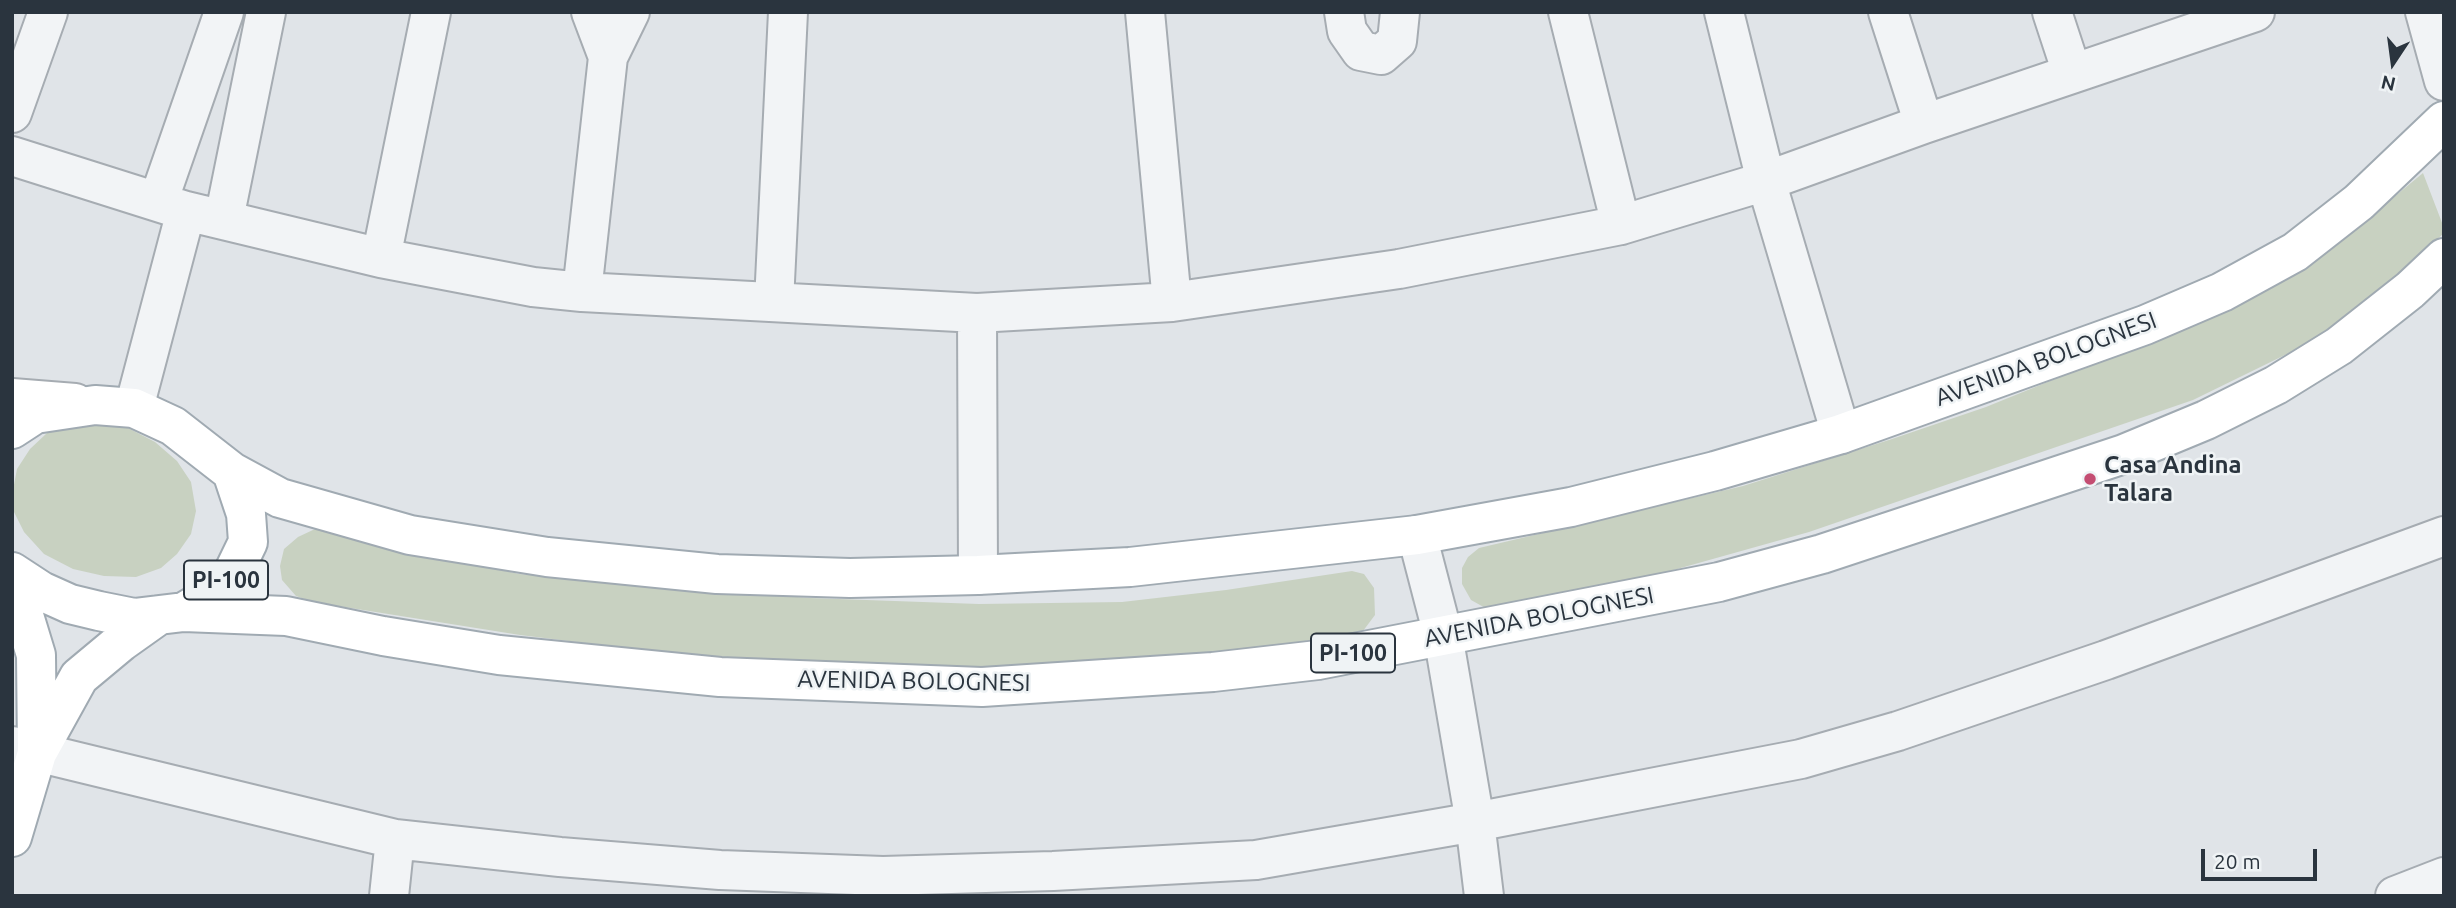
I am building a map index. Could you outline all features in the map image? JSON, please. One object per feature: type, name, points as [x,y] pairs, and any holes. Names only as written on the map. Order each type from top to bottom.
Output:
[{"type":"main road","name":"AVENIDA BOLOGNESI","points":[[95,405],[134,408],[173,425],[232,472],[280,498],[410,535],[547,558],[718,574],[850,578],[978,575],[1130,567],[1418,535],[1571,507],[1715,471],[1841,434],[2145,325],[2222,292],[2295,252],[2359,202],[2444,121]]},
{"type":"main road","name":"AVENIDA BOLOGNESI","points":[[172,613],[286,616],[383,636],[499,655],[720,677],[982,687],[1213,672],[1318,660],[1719,582],[1822,554],[2124,454],[2206,420],[2276,386],[2339,346],[2410,290],[2444,258]]},
{"type":"main road","points":[[12,398],[95,405]]},
{"type":"main road","points":[[12,429],[34,414],[95,405]]},
{"type":"main road","name":"PI-100","points":[[25,750],[79,677],[121,642],[172,613],[209,597],[232,575],[248,542],[246,514],[232,472]]},
{"type":"main road","name":"PI-100","points":[[12,574],[70,604],[134,618],[172,613]]},
{"type":"main road","name":"PI-100","points":[[12,574],[36,655],[12,837]]},
{"type":"street","points":[[12,113],[48,12]]},
{"type":"street","points":[[134,408],[172,207],[224,12]]},
{"type":"street","points":[[224,219],[266,12]]},
{"type":"street","points":[[381,258],[431,12]]},
{"type":"street","points":[[591,12],[608,57]]},
{"type":"street","points":[[582,292],[608,57],[630,12]]},
{"type":"street","points":[[775,302],[788,12]]},
{"type":"street","points":[[1145,12],[1172,303]]},
{"type":"street","points":[[1344,12],[1347,31],[1361,51],[1381,55],[1397,41],[1400,12]]},
{"type":"street","points":[[1568,12],[1621,225]]},
{"type":"street","points":[[1724,12],[1766,181],[1841,434]]},
{"type":"street","points":[[1888,12],[1924,124]]},
{"type":"street","points":[[2052,12],[2072,74]]},
{"type":"street","points":[[2424,12],[2444,81]]},
{"type":"street","points":[[12,156],[172,207],[381,258],[533,287],[582,292],[978,313],[1172,303],[1399,269],[1621,225],[1766,181],[2232,16]]},
{"type":"street","points":[[978,313],[978,575]]},
{"type":"street","points":[[1418,535],[1443,635],[1475,822],[1483,896]]},
{"type":"street","points":[[25,750],[395,839],[559,858],[720,870],[883,876],[1053,871],[1256,860],[1475,822],[1801,759],[1898,731],[2106,660],[2444,536]]},
{"type":"street","points":[[389,896],[395,839]]},
{"type":"street","points":[[2395,896],[2444,877]]},
{"type":"green space","points":[[2423,173],[2444,233],[2357,312],[2289,353],[2193,400],[1809,532],[1645,578],[1489,610],[1471,600],[1462,584],[1462,568],[1468,557],[1479,548],[1743,486],[1889,440],[1986,407],[2220,312],[2270,289],[2324,255]]},
{"type":"green space","points":[[98,421],[128,428],[155,442],[177,461],[191,482],[196,511],[191,534],[177,554],[161,568],[136,577],[104,576],[73,569],[44,554],[24,532],[14,512],[13,490],[17,469],[30,449],[47,433],[70,423]]},
{"type":"green space","points":[[315,529],[519,574],[810,598],[979,604],[1122,602],[1352,571],[1364,574],[1374,588],[1375,615],[1363,631],[1241,652],[1128,661],[978,667],[707,658],[520,635],[313,602],[296,596],[282,580],[280,566],[284,549],[298,537]]},
{"type":"place","name":"Casa Andina Talara","points":[[2090,479]]}]
